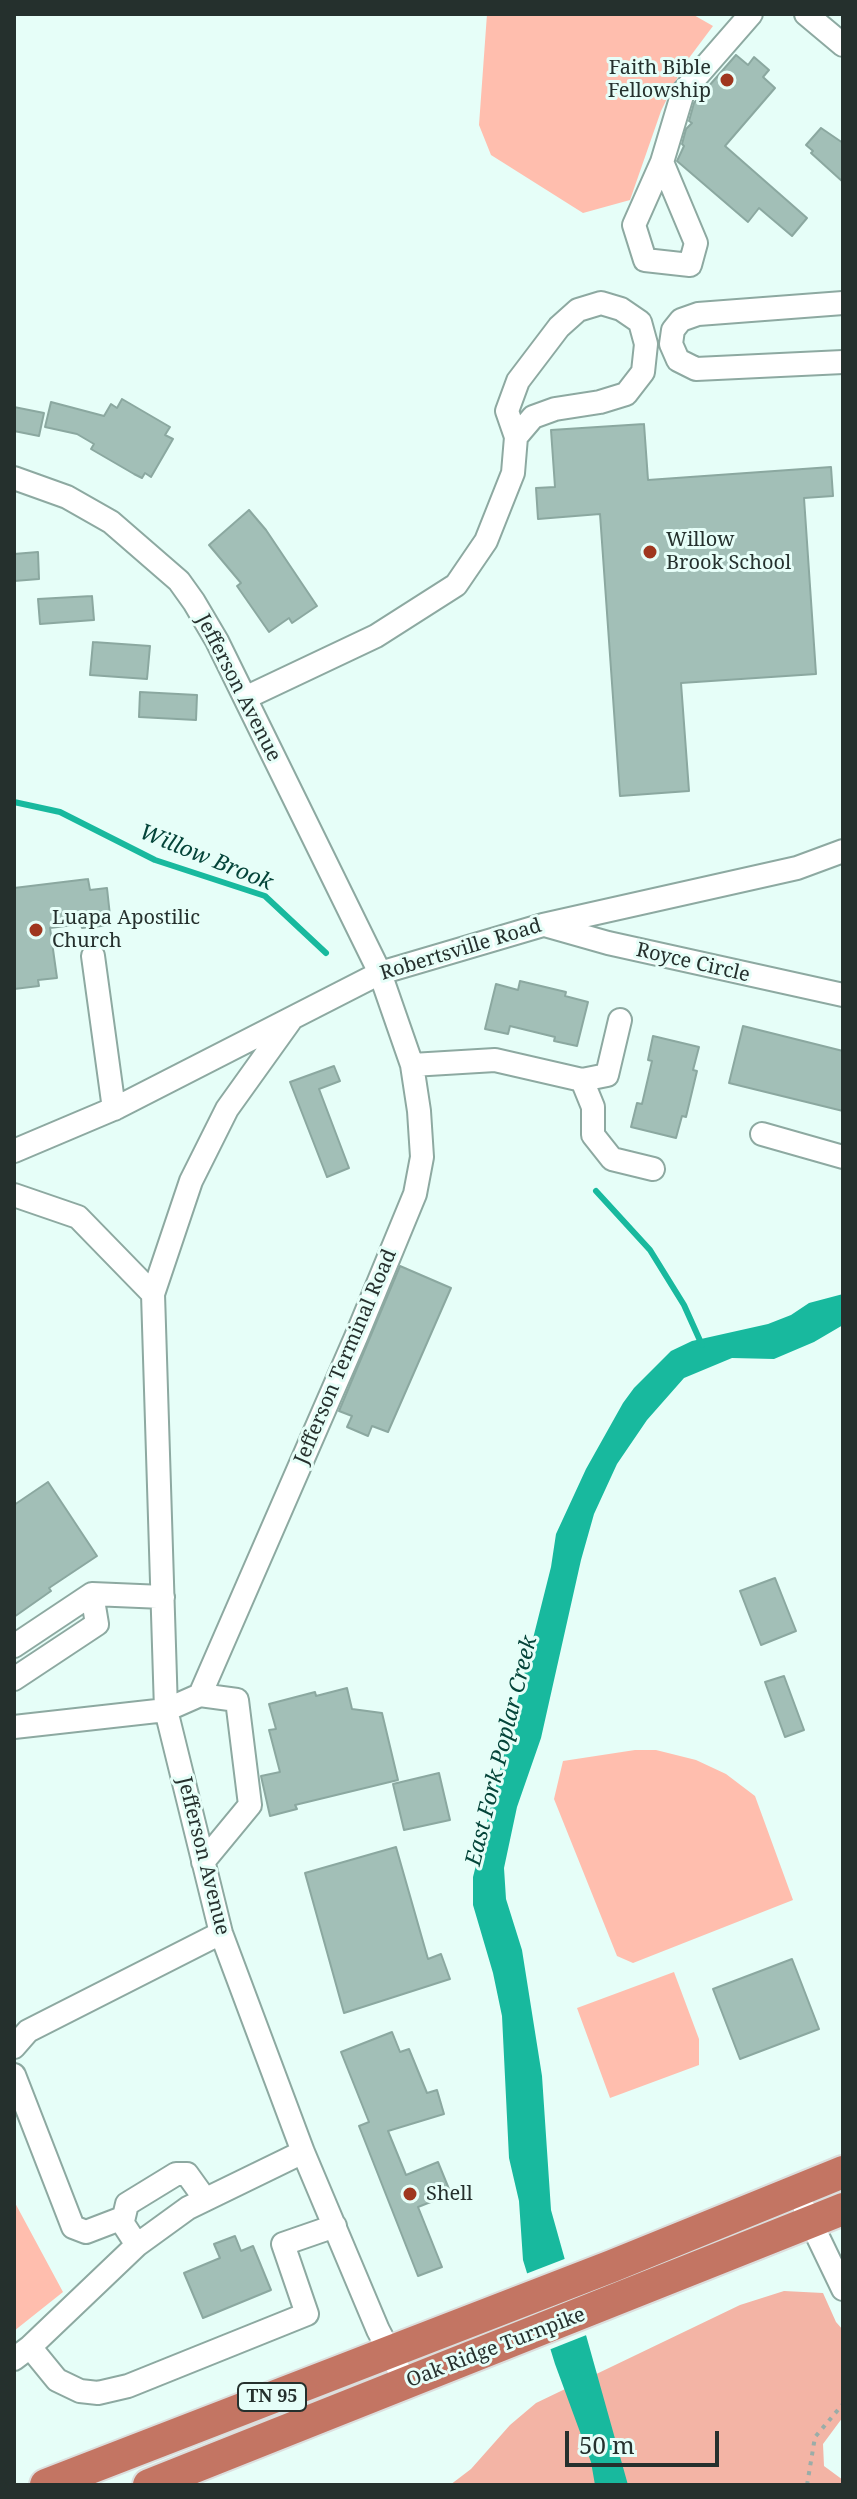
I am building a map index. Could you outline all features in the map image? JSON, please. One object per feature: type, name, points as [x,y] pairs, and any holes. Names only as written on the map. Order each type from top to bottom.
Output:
[{"type":"highway","name":"Oak Ridge Turnpike","points":[[46,2485],[612,2266],[843,2172]]},
{"type":"highway","name":"Oak Ridge Turnpike","points":[[149,2485],[843,2209]]},
{"type":"street","points":[[662,162],[683,92],[751,14]]},
{"type":"street","points":[[806,14],[843,45]]},
{"type":"street","points":[[245,698],[376,636],[456,585],[486,541],[513,473],[516,437],[507,411],[518,381],[559,327],[578,310],[601,303],[621,309],[640,322],[646,344],[643,372],[626,394],[600,402],[555,409],[533,417],[516,437]]},
{"type":"street","points":[[843,303],[698,314],[681,320],[673,330],[671,344],[678,360],[696,369],[843,362]]},
{"type":"street","name":"Jefferson Avenue","points":[[14,478],[67,497],[111,522],[179,581],[217,641],[380,973]]},
{"type":"street","name":"Robertsville Road","points":[[14,1151],[114,1109],[380,973],[543,925],[797,868],[843,851]]},
{"type":"street","name":"Royce Circle","points":[[543,925],[608,943],[843,995]]},
{"type":"street","points":[[93,956],[114,1109]]},
{"type":"street","name":"Jefferson Terminal Road","points":[[200,1695],[415,1194],[422,1157],[412,1065],[380,973]]},
{"type":"street","points":[[412,1065],[495,1060],[582,1080],[607,1075],[620,1020]]},
{"type":"street","name":"Jefferson Avenue","points":[[290,1021],[227,1109],[191,1181],[153,1294],[166,1710],[221,1933],[303,2152],[378,2330],[406,2383]]},
{"type":"street","points":[[582,1080],[593,1107],[593,1135],[612,1159],[653,1169]]},
{"type":"street","points":[[762,1134],[843,1157]]},
{"type":"street","points":[[14,1195],[78,1217],[153,1294]]},
{"type":"street","points":[[14,1646],[92,1594],[163,1597]]},
{"type":"street","points":[[14,1679],[97,1624],[92,1594]]},
{"type":"street","points":[[14,1727],[166,1710],[200,1695],[237,1700],[250,1805],[203,1862]]},
{"type":"street","points":[[14,2047],[28,2031],[221,1933]]},
{"type":"street","points":[[14,2075],[73,2227],[86,2232],[116,2220],[123,2221]]},
{"type":"street","points":[[303,2152],[188,2208],[137,2245],[22,2353],[57,2380],[80,2391],[98,2393],[128,2386],[307,2314],[283,2244],[335,2226]]},
{"type":"street","points":[[137,2245],[123,2221],[127,2204],[176,2174],[187,2174],[205,2199]]},
{"type":"street","points":[[796,2191],[843,2289]]},
{"type":"path","points":[[807,2485],[815,2437],[843,2404]]},
{"type":"shaded area","points":[[487,14],[692,14],[713,26],[683,66],[661,111],[630,200],[583,213],[491,155],[479,125]]},
{"type":"shaded area","name":"East Fork Poplar Creek","points":[[843,1294],[843,1325],[814,1342],[774,1359],[732,1358],[684,1378],[647,1420],[617,1464],[594,1514],[581,1560],[541,1738],[517,1807],[504,1868],[506,1899],[522,1950],[542,2076],[551,2210],[628,2485],[595,2485],[591,2462],[555,2364],[523,2260],[519,2201],[509,2158],[502,2016],[473,1905],[473,1877],[551,1567],[556,1534],[586,1469],[623,1403],[671,1351],[692,1341],[768,1324],[791,1315],[809,1303]]},
{"type":"shaded area","points":[[635,1750],[656,1750],[696,1760],[726,1774],[755,1796],[793,1900],[633,1963],[617,1956],[554,1799],[563,1761]]},
{"type":"shaded area","points":[[674,1972],[699,2039],[699,2065],[610,2098],[577,2008]]},
{"type":"shaded area","points":[[14,2201],[63,2292],[14,2331]]},
{"type":"shaded area","points":[[784,2291],[823,2293],[843,2330],[843,2417],[823,2444],[824,2466],[843,2480],[843,2485],[450,2485],[471,2469],[510,2425],[536,2403],[740,2305]]},
{"type":"pier","points":[[567,2258],[589,2334],[546,2351],[523,2275]]},
{"type":"building","points":[[736,55],[748,65],[754,57],[769,70],[763,77],[775,88],[725,146],[807,218],[792,236],[759,208],[748,222],[677,161],[684,146],[686,129],[692,123],[689,121],[694,103]]},
{"type":"building","points":[[821,128],[843,143],[843,182],[806,145]]},
{"type":"building","points":[[122,399],[170,427],[165,435],[173,439],[151,477],[145,473],[142,478],[134,474],[91,449],[94,444],[77,434],[45,427],[51,402],[104,416],[111,404],[117,408]]},
{"type":"building","points":[[14,407],[44,413],[39,436],[14,431]]},
{"type":"building","name":"Willow Brook School","points":[[644,424],[648,480],[831,467],[833,496],[804,498],[816,674],[681,683],[689,791],[620,796],[600,514],[538,519],[536,488],[555,487],[551,430]]},
{"type":"building","points":[[249,510],[317,606],[292,623],[289,618],[269,632],[237,586],[241,583],[209,545]]},
{"type":"building","points":[[38,552],[39,579],[14,581],[14,554]]},
{"type":"building","points":[[92,596],[94,620],[40,624],[38,599]]},
{"type":"building","points":[[93,642],[150,646],[147,679],[90,675]]},
{"type":"building","points":[[140,692],[197,695],[196,720],[139,717]]},
{"type":"building","points":[[88,879],[90,890],[107,888],[111,925],[82,928],[81,924],[50,928],[57,978],[38,980],[39,986],[14,989],[14,888]]},
{"type":"building","points":[[520,981],[566,992],[565,996],[588,1002],[577,1046],[510,1026],[508,1034],[485,1029],[496,984],[518,990]]},
{"type":"building","points":[[743,1026],[843,1051],[843,1111],[729,1083]]},
{"type":"building","points":[[653,1036],[699,1047],[693,1070],[697,1071],[686,1117],[682,1116],[676,1138],[631,1127],[637,1103],[642,1104],[652,1061],[648,1060]]},
{"type":"building","points":[[334,1066],[340,1081],[319,1089],[349,1168],[327,1177],[290,1082]]},
{"type":"building","points":[[400,1266],[451,1288],[388,1432],[372,1426],[368,1436],[347,1427],[352,1416],[339,1411]]},
{"type":"building","points":[[48,1482],[97,1556],[49,1588],[51,1591],[14,1617],[14,1505]]},
{"type":"building","points":[[775,1578],[796,1631],[761,1645],[740,1591]]},
{"type":"building","points":[[784,1676],[804,1730],[785,1737],[765,1682]]},
{"type":"building","points":[[347,1688],[352,1709],[382,1713],[398,1780],[295,1805],[297,1809],[270,1816],[261,1776],[280,1772],[269,1730],[276,1729],[269,1704],[315,1692],[316,1696]]},
{"type":"building","points":[[439,1773],[450,1820],[404,1830],[393,1784]]},
{"type":"building","points":[[396,1847],[428,1959],[441,1954],[450,1979],[344,2013],[305,1873]]},
{"type":"building","points":[[792,1959],[819,2029],[740,2059],[713,1989]]},
{"type":"building","points":[[392,2032],[400,2052],[409,2049],[427,2093],[437,2090],[444,2114],[388,2131],[406,2175],[438,2162],[451,2194],[418,2207],[442,2267],[418,2276],[359,2126],[369,2122],[341,2052]]},
{"type":"building","points":[[235,2236],[241,2251],[253,2246],[271,2290],[203,2318],[184,2273],[220,2258],[214,2244]]},
{"type":"waterway","name":"Willow Brook","points":[[14,802],[60,812],[155,860],[265,896],[326,953]]},
{"type":"waterway","name":"Willow Brook","points":[[596,1191],[650,1250],[684,1305],[702,1345]]},
{"type":"place","name":"Faith Bible Fellowship","points":[[727,80]]},
{"type":"place","name":"Willow Brook School","points":[[650,552]]},
{"type":"place","name":"Luapa Apostilic Church","points":[[36,930]]},
{"type":"place","name":"Shell","points":[[410,2194]]}]
